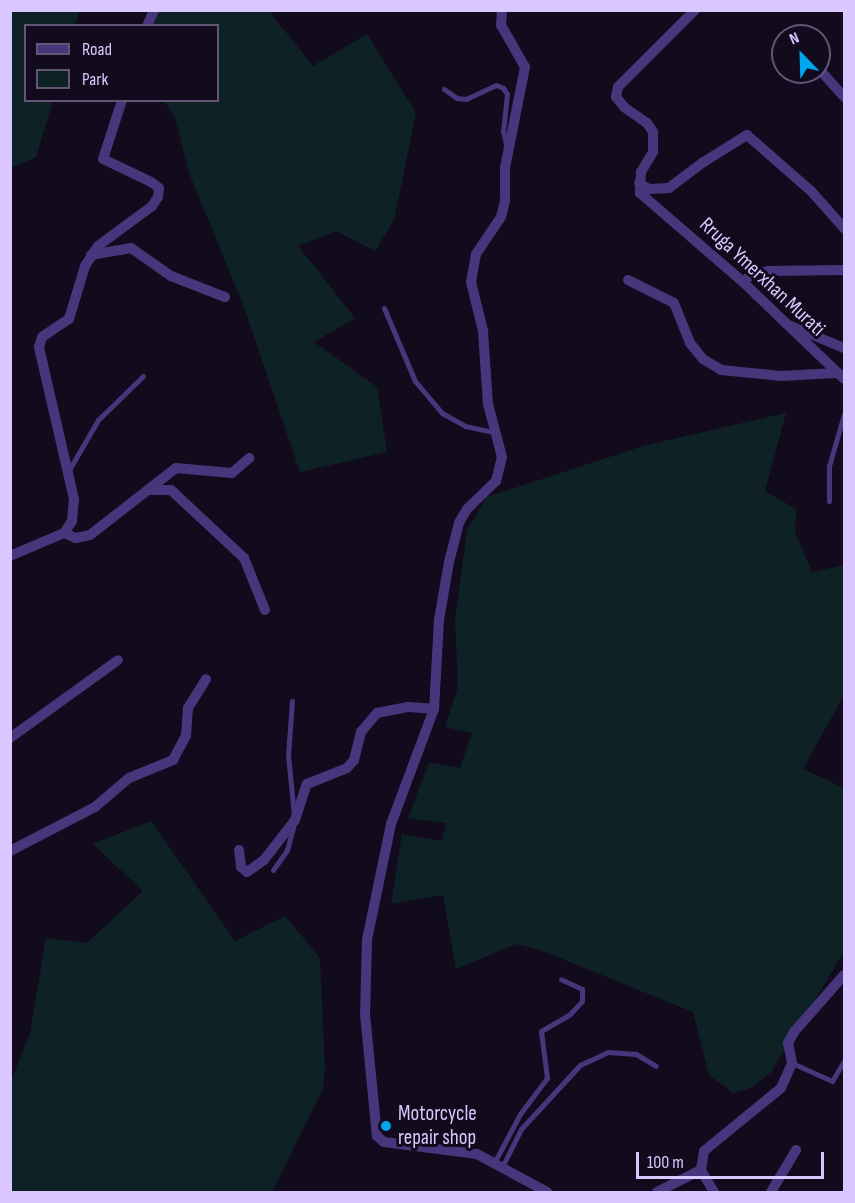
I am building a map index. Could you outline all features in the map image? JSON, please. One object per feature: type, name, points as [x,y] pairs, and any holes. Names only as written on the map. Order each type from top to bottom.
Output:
[{"type":"street","points":[[148,24],[154,10]]},
{"type":"street","points":[[502,10],[501,26],[525,67],[508,154],[501,217],[472,268],[474,298],[483,331],[488,404],[498,433],[500,470],[496,481],[467,508],[448,562],[439,620],[434,709],[396,805],[367,940],[366,1014],[377,1136],[384,1142],[477,1154],[547,1192]]},
{"type":"street","points":[[695,10],[618,87],[616,97],[624,108],[647,123],[653,132],[653,152],[639,183],[650,189],[669,188],[702,163],[747,135],[811,191],[844,228]]},
{"type":"street","points":[[831,82],[844,97]]},
{"type":"street","points":[[10,556],[64,533],[74,513],[69,470],[39,347],[42,337],[69,319],[78,285],[91,255],[116,230],[152,206],[158,197],[159,188],[151,182],[103,159],[121,102]]},
{"type":"street","name":"Rruga Ymerxhan Murati","points":[[639,183],[640,193],[743,282],[841,376]]},
{"type":"street","points":[[91,255],[131,248],[171,276],[225,297]]},
{"type":"street","points":[[743,282],[751,275],[768,271],[844,270]]},
{"type":"street","name":"Rruga Ymerxhan Murati","points":[[628,280],[674,303],[690,343],[703,358],[721,370],[781,376],[841,376]]},
{"type":"street","points":[[785,323],[844,348]]},
{"type":"street","points":[[64,533],[76,538],[90,535],[176,468],[232,472],[249,459]]},
{"type":"street","points":[[148,491],[157,487],[171,490],[244,558],[265,610]]},
{"type":"street","points":[[10,738],[118,660]]},
{"type":"street","points":[[10,851],[95,807],[129,778],[174,760],[186,736],[188,708],[206,679]]},
{"type":"street","points":[[239,850],[241,867],[247,872],[254,870],[295,820],[307,784],[347,768],[354,760],[361,732],[377,713],[408,707],[434,709]]},
{"type":"street","points":[[714,1192],[701,1170],[701,1158],[710,1143],[771,1100],[792,1063],[788,1044],[794,1032],[844,975]]},
{"type":"street","points":[[771,1192],[796,1150]]},
{"type":"street","points":[[657,1192],[701,1170]]},
{"type":"lane","points":[[444,89],[457,98],[466,99],[496,85],[503,88],[508,104],[503,131],[508,154]]},
{"type":"lane","points":[[384,308],[415,381],[442,412],[465,426],[498,433]]},
{"type":"lane","points":[[69,470],[99,420],[143,376]]},
{"type":"lane","points":[[829,501],[829,466],[844,414]]},
{"type":"lane","points":[[273,870],[286,850],[295,820],[288,755],[292,701]]},
{"type":"lane","points":[[498,1165],[515,1121],[548,1078],[541,1030],[569,1016],[582,1001],[582,989],[561,979]]},
{"type":"lane","points":[[498,1165],[521,1129],[580,1065],[608,1052],[636,1054],[656,1066]]},
{"type":"lane","points":[[792,1063],[832,1081],[844,1061]]},
{"type":"green space","points":[[11,10],[79,12],[75,24],[24,24],[24,102],[53,102],[36,157],[11,168]]},
{"type":"green space","points":[[149,11],[272,11],[273,16],[313,66],[367,34],[416,113],[394,220],[375,251],[336,231],[298,246],[355,318],[314,342],[377,387],[387,452],[300,472],[244,307],[189,173],[175,117],[165,102],[219,102],[219,24],[148,24]]},
{"type":"green space","points":[[786,413],[765,491],[796,509],[795,532],[812,572],[844,565],[844,695],[803,769],[844,788],[844,952],[771,1072],[753,1087],[733,1093],[709,1075],[693,1012],[540,950],[516,944],[456,969],[443,895],[391,904],[402,834],[442,841],[446,823],[408,818],[429,762],[460,768],[472,733],[445,727],[458,687],[455,620],[467,530],[487,497],[643,446]]},
{"type":"green space","points":[[151,821],[235,941],[285,916],[320,958],[325,1070],[323,1089],[272,1192],[11,1192],[11,1081],[30,1033],[46,938],[87,943],[143,891],[93,844]]},
{"type":"place","name":"Motorcycle repair shop","points":[[386,1126]]}]
